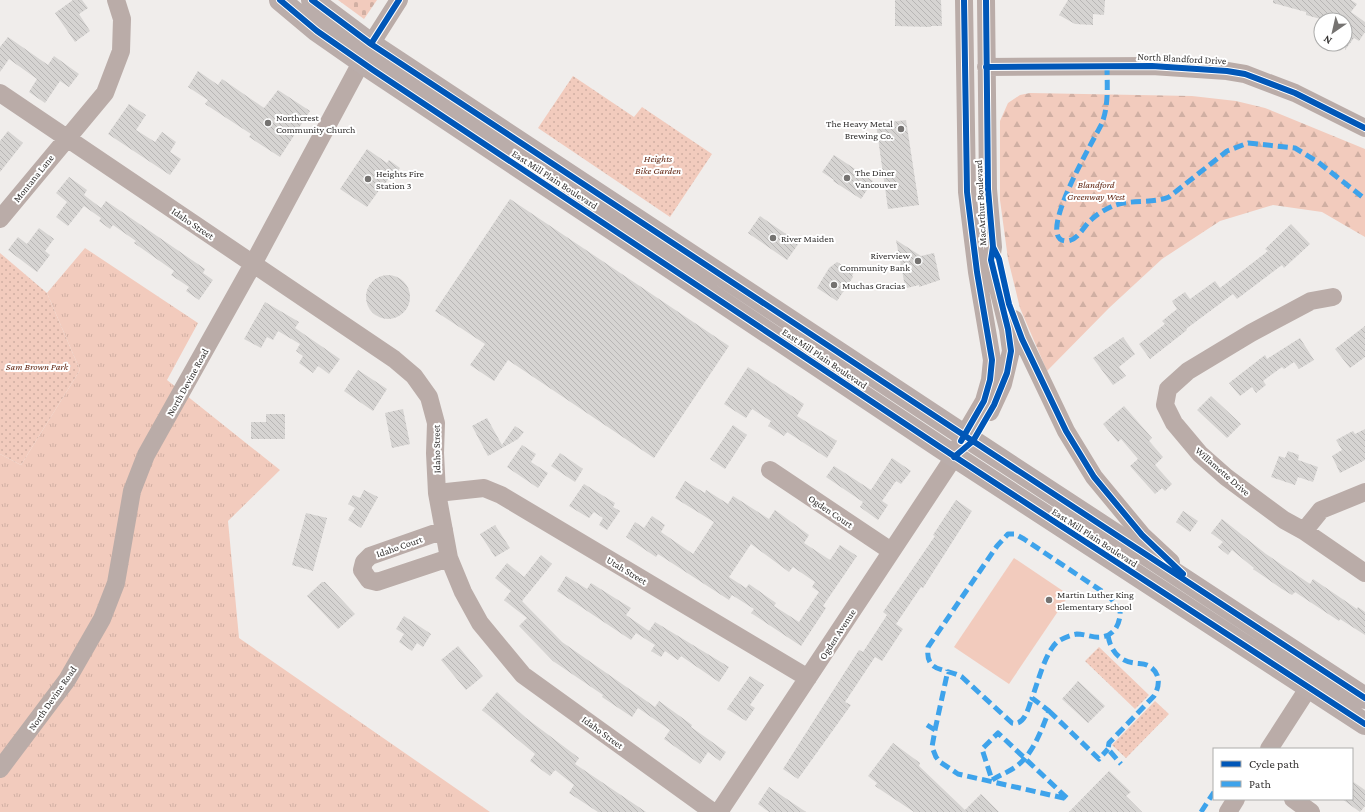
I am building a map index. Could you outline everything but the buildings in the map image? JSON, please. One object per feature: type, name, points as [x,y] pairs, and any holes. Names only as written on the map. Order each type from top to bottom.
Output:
[{"type":"main road","name":"East Mill Plain Boulevard","points":[[280,0],[317,31],[366,53],[584,184],[1365,698]]},
{"type":"main road","name":"East Mill Plain Boulevard","points":[[312,0],[366,53],[471,135],[954,457],[1365,724]]},
{"type":"main road","points":[[471,135],[496,140],[568,188],[576,189],[584,184]]},
{"type":"main road","points":[[591,214],[617,220],[677,259],[682,261],[691,254]]},
{"type":"street","name":"Montana Lane","points":[[0,219],[105,93],[114,73],[121,51],[122,19],[116,0]]},
{"type":"street","name":"North Devine Road","points":[[0,769],[67,680],[102,619],[116,583],[132,491],[146,456],[253,264],[366,53],[399,0]]},
{"type":"street","name":"MacArthur Boulevard","points":[[964,0],[968,208],[992,360],[990,380],[984,401],[968,438]]},
{"type":"street","name":"MacArthur Boulevard","points":[[954,457],[994,406],[1003,384],[1011,350],[1008,329],[991,260],[993,247],[988,189],[986,0]]},
{"type":"street","name":"North Blandford Drive","points":[[986,67],[1152,66],[1227,71],[1245,74],[1295,93],[1365,128]]},
{"type":"street","name":"Idaho Street","points":[[0,93],[394,359],[414,376],[429,397],[436,423],[435,454],[437,493],[449,558],[463,592],[480,623],[523,675],[713,812]]},
{"type":"street","points":[[993,247],[999,259],[1010,304],[1022,339],[1070,438],[1094,477],[1142,535],[1205,594]]},
{"type":"street","name":"Willamette Drive","points":[[1333,297],[1311,301],[1251,333],[1188,371],[1168,389],[1165,405],[1174,423],[1200,454],[1226,477],[1278,515],[1365,573]]},
{"type":"street","name":"Ogden Avenue","points":[[719,812],[954,457]]},
{"type":"street","name":"Ogden Court","points":[[770,470],[891,551]]},
{"type":"street","name":"Utah Street","points":[[437,493],[484,488],[500,495],[808,678]]},
{"type":"street","points":[[1304,531],[1321,510],[1365,492]]},
{"type":"street","name":"Idaho Court","points":[[444,530],[370,556],[364,562],[362,570],[369,580],[377,582],[449,558]]},
{"type":"street","points":[[1269,748],[1309,687]]},
{"type":"street","points":[[1228,812],[1235,800]]},
{"type":"street","points":[[1294,800],[1311,812]]},
{"type":"green space","points":[[338,0],[377,0],[364,19]]},
{"type":"green space","name":"Heights Bike Garden","points":[[573,76],[634,117],[642,107],[712,154],[670,217],[538,128]]},
{"type":"green space","name":"Blandford Greenway West","points":[[1030,93],[1192,96],[1236,101],[1265,108],[1365,149],[1365,237],[1322,212],[1273,205],[1220,221],[1162,259],[1109,308],[1047,371],[1020,308],[1008,259],[1000,200],[1000,121],[1008,103],[1020,95]]},
{"type":"green space","points":[[85,248],[198,323],[167,380],[280,470],[228,521],[239,638],[490,812],[0,812],[0,454],[21,465],[80,370],[47,293]]},
{"type":"green space","name":"Sam Brown Park","points":[[0,253],[47,293],[80,370],[21,465],[0,454]]},
{"type":"green space","points":[[1014,558],[1069,595],[1009,684],[954,647]]},
{"type":"green space","points":[[1099,647],[1149,695],[1135,709],[1085,661]]},
{"type":"green space","points":[[1155,701],[1169,714],[1126,758],[1112,745]]},
{"type":"marked path","points":[[1107,65],[1106,109],[1102,123],[1061,207],[1057,225],[1058,237],[1067,241],[1075,238],[1094,217],[1113,206],[1169,197],[1227,151],[1248,143],[1295,148],[1318,162],[1365,199]]},
{"type":"marked path","points":[[927,725],[935,730],[932,747],[936,757],[940,762],[958,774],[1068,799],[998,733],[982,749],[992,780],[1014,768],[1023,760],[1028,754],[1036,741],[1049,711],[1032,698],[1045,660],[1049,653],[1057,642],[1074,634],[1098,637],[1110,634],[1118,624],[1120,610],[1109,596],[1024,539],[1015,534],[1008,534],[997,546],[928,647],[928,656],[933,666],[962,677],[1012,723],[1020,722],[1023,719],[1032,698]]},
{"type":"marked path","points":[[1108,635],[1113,650],[1116,654],[1129,662],[1149,666],[1156,672],[1158,680],[1154,696],[1109,743],[1108,749],[1121,764]]},
{"type":"marked path","points":[[935,730],[948,670]]},
{"type":"marked path","points":[[1049,711],[1099,759],[1108,749]]},
{"type":"marked path","points":[[1201,812],[1213,794]]},
{"type":"cycle path","points":[[280,0],[317,31],[373,70],[940,447],[1365,724]]},
{"type":"cycle path","points":[[312,0],[371,44],[1365,698]]},
{"type":"cycle path","points":[[371,44],[399,0]]},
{"type":"cycle path","points":[[961,441],[984,401],[990,380],[992,360],[977,272],[967,192],[964,0]]},
{"type":"cycle path","points":[[954,457],[973,441],[994,405],[1007,373],[1011,351],[1008,329],[991,260],[993,247],[988,189],[986,0]]},
{"type":"cycle path","points":[[986,67],[1152,66],[1227,71],[1245,74],[1295,93],[1365,128]]},
{"type":"cycle path","points":[[993,247],[999,259],[1009,304],[1022,339],[1066,431],[1094,477],[1142,535],[1183,574]]},
{"type":"place","name":"Northcrest Community Church","points":[[268,123]]},
{"type":"place","name":"The Heavy Metal Brewing Co.","points":[[901,129]]},
{"type":"place","name":"The Diner Vancouver","points":[[847,178]]},
{"type":"place","name":"Heights Fire Station 3","points":[[368,179]]},
{"type":"place","name":"River Maiden","points":[[773,238]]},
{"type":"place","name":"Riverview Community Bank","points":[[918,261]]},
{"type":"place","name":"Muchas Gracias","points":[[834,285]]},
{"type":"place","name":"Martin Luther King Elementary School","points":[[1049,600]]}]
